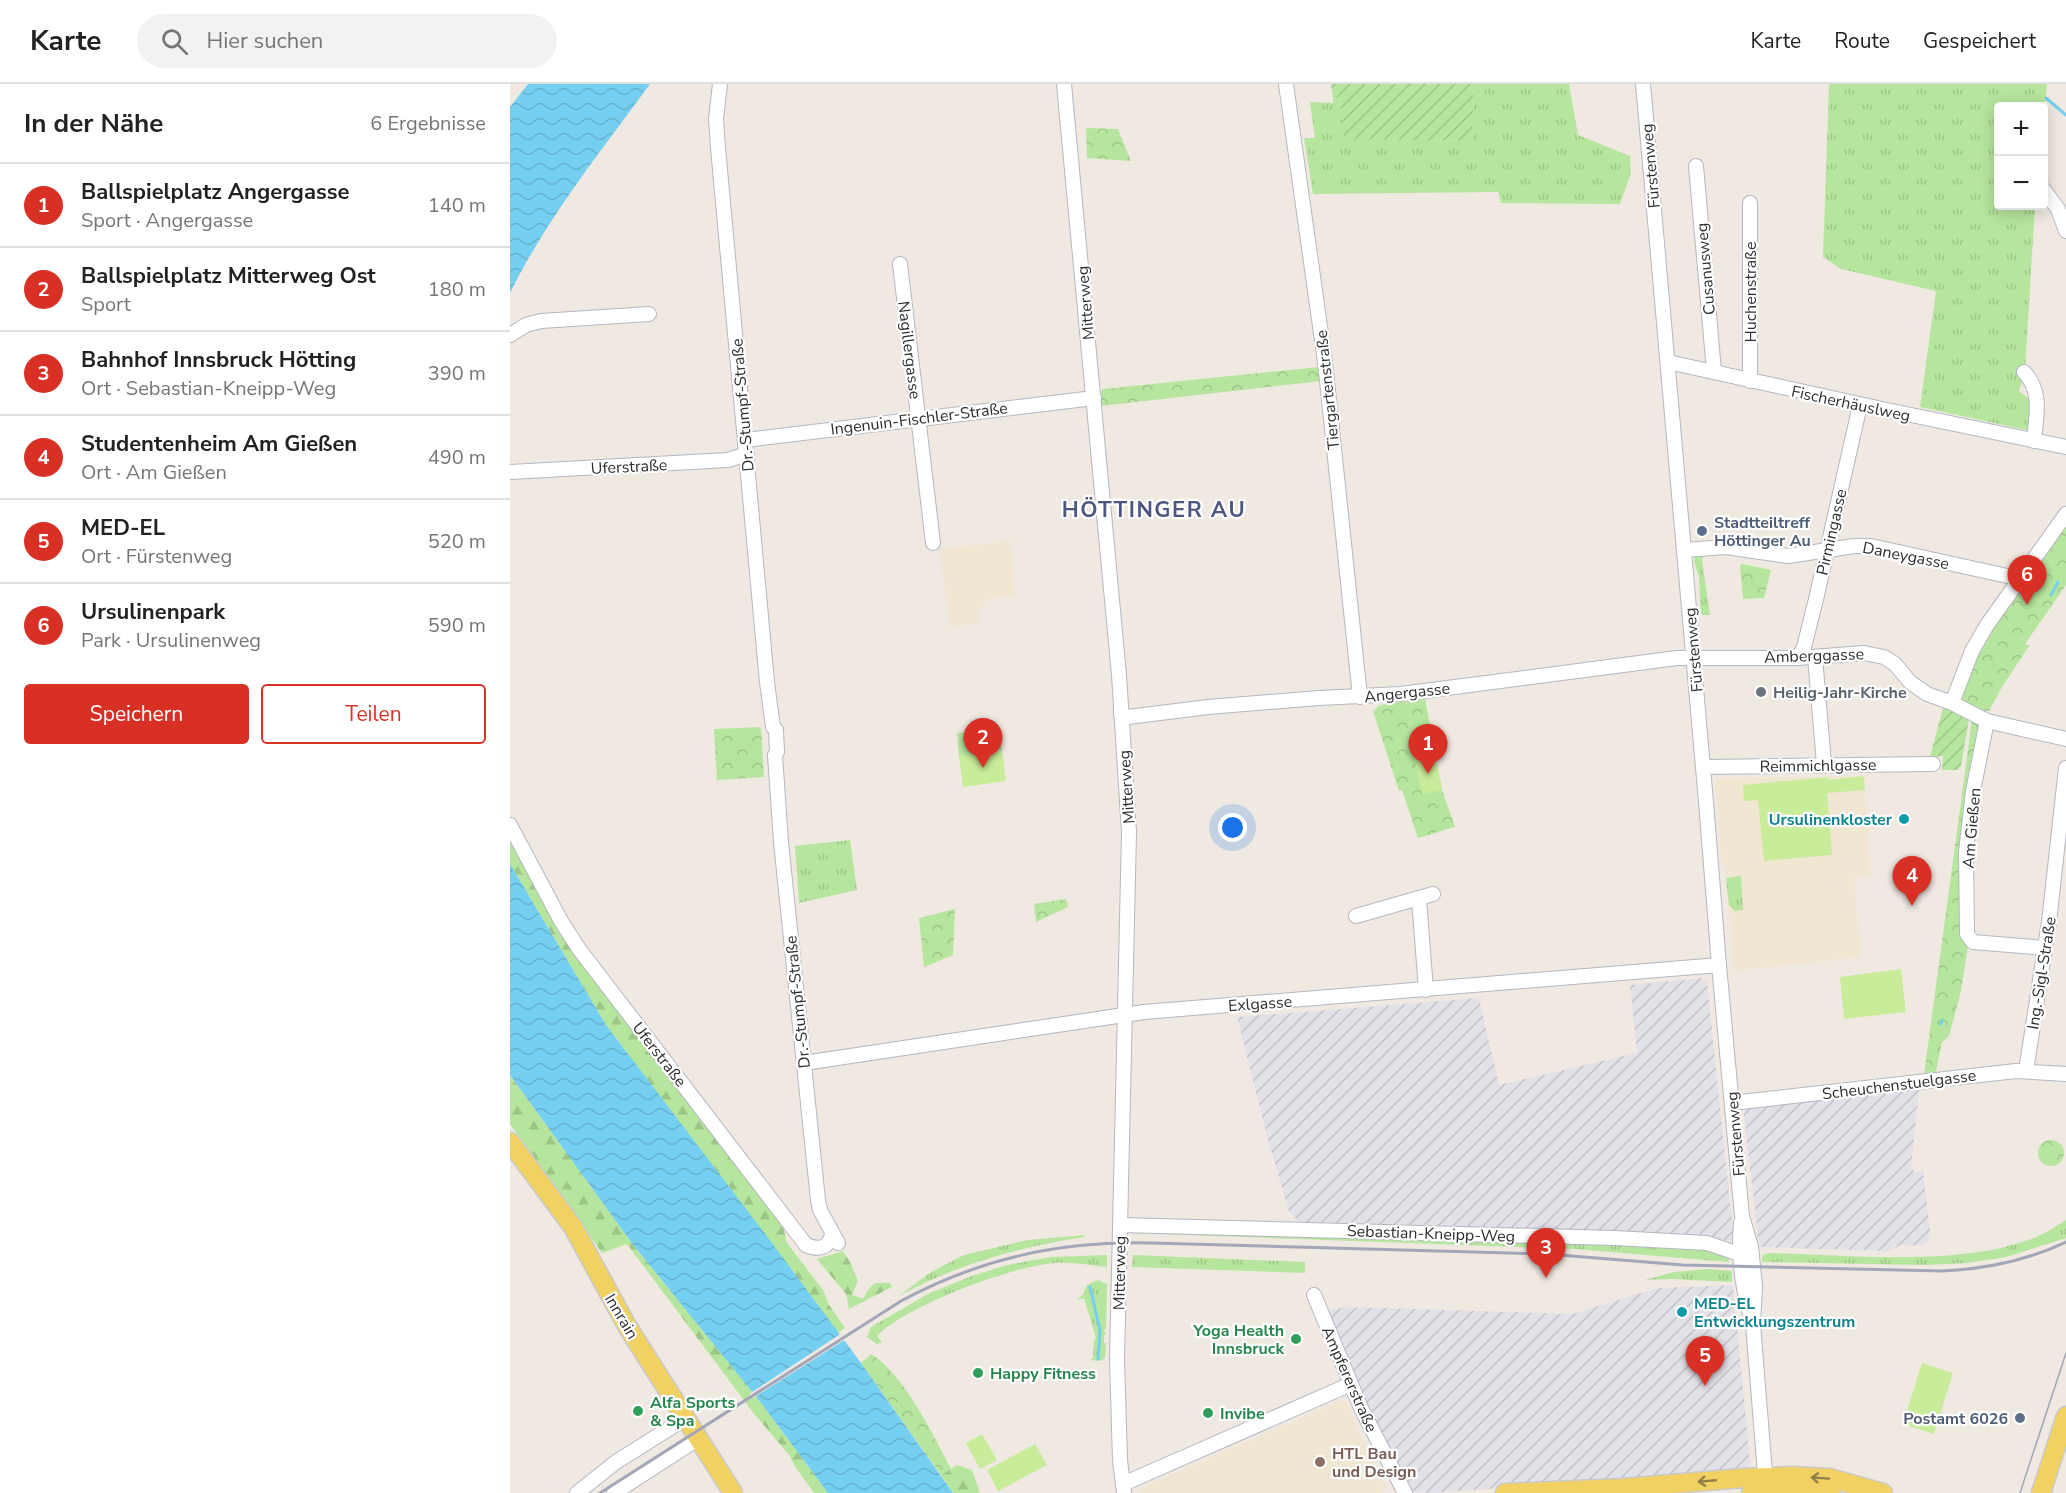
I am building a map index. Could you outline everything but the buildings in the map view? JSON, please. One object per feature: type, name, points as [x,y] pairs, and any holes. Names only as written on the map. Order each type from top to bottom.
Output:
[{"type":"main road","name":"Innrain","points":[[510,1142],[573,1227],[627,1326],[733,1493]]},
{"type":"main road","points":[[2041,1493],[2066,1416]]},
{"type":"main road","points":[[2053,1493],[2066,1450]]},
{"type":"main road","points":[[1751,1493],[1766,1488],[1830,1478],[1883,1493]]},
{"type":"main road","points":[[1505,1493],[1622,1488],[1766,1488],[1831,1493]]},
{"type":"street","name":"Dr.-Stumpf-Straße","points":[[720,84],[716,119],[718,148],[773,727],[770,730],[772,752],[775,755],[790,938],[818,1200],[820,1210],[835,1239]]},
{"type":"street","name":"Mitterweg","points":[[1064,84],[1094,398],[1129,832],[1117,1359],[1119,1442],[1123,1489]]},
{"type":"street","name":"Tiergartenstraße","points":[[1286,84],[1325,362],[1360,697]]},
{"type":"street","name":"Fürstenweg","points":[[1643,84],[1742,1216],[1752,1255],[1755,1286],[1753,1324],[1766,1488]]},
{"type":"street","name":"Cusanusweg","points":[[1696,166],[1714,371]]},
{"type":"street","points":[[2048,196],[2058,209],[2066,231]]},
{"type":"street","name":"Huchenstraße","points":[[1750,203],[1750,381]]},
{"type":"street","name":"Nagillergasse","points":[[900,264],[933,543]]},
{"type":"street","points":[[510,335],[541,321],[649,314]]},
{"type":"street","name":"Fischerhäuslweg","points":[[1668,362],[1860,405],[2066,447]]},
{"type":"street","points":[[2024,372],[2037,392],[2034,441]]},
{"type":"street","name":"Ingenuin-Fischler-Straße","points":[[746,447],[919,418],[1094,398]]},
{"type":"street","name":"Pirmingasse","points":[[1798,658],[1804,647],[1860,405]]},
{"type":"street","name":"Uferstraße","points":[[510,472],[728,460],[746,447]]},
{"type":"street","points":[[1952,703],[1972,651],[1987,625],[2066,514]]},
{"type":"street","name":"Daneygasse","points":[[1684,550],[1726,547],[1788,556],[1828,549],[1871,546],[2021,579]]},
{"type":"street","name":"Amberggasse","points":[[1693,657],[1798,658],[1871,653],[1895,664],[1910,681],[1927,694],[1952,703],[1987,721]]},
{"type":"street","name":"Angergasse","points":[[1121,714],[1128,717],[1275,702],[1360,697],[1693,657]]},
{"type":"street","points":[[1815,657],[1824,764]]},
{"type":"street","points":[[1987,721],[2066,739]]},
{"type":"street","name":"Am Gießen","points":[[1987,721],[1973,790],[1966,852],[1967,934],[1973,942],[2045,948]]},
{"type":"street","name":"Reimmichlgasse","points":[[1703,767],[1934,764]]},
{"type":"street","name":"Ing.-Sigl-Straße","points":[[2026,1071],[2045,948],[2066,768]]},
{"type":"street","name":"Uferstraße","points":[[510,825],[561,921],[579,949],[806,1245],[822,1248],[835,1239]]},
{"type":"street","points":[[1356,916],[1433,894]]},
{"type":"street","points":[[1419,899],[1426,990]]},
{"type":"street","name":"Exlgasse","points":[[804,1063],[1162,1010],[1719,965]]},
{"type":"street","name":"Scheuchenstuelgasse","points":[[1732,1103],[2026,1071],[2066,1074]]},
{"type":"street","name":"Fürstenweg","points":[[1742,1216],[1739,1254],[1742,1285],[1753,1324]]},
{"type":"street","name":"Sebastian-Kneipp-Weg","points":[[1120,1225],[1615,1238],[1707,1243],[1739,1254]]},
{"type":"street","name":"Ampfererstraße","points":[[1314,1295],[1351,1384],[1404,1493]]},
{"type":"street","points":[[1123,1489],[1351,1384]]},
{"type":"street","points":[[577,1493],[616,1462],[686,1418]]},
{"type":"street","points":[[614,1493],[699,1438]]},
{"type":"shaded area","points":[[1010,541],[1015,596],[988,599],[978,612],[980,623],[950,627],[939,549]]},
{"type":"shaded area","points":[[1864,776],[1871,877],[1854,878],[1861,957],[1734,971],[1725,864],[1721,860],[1715,781],[1722,778]]},
{"type":"shaded area","points":[[1701,978],[1707,983],[1734,1241],[1306,1225],[1289,1212],[1237,1017],[1479,998],[1499,1085],[1637,1053],[1630,985]]},
{"type":"shaded area","points":[[1917,1086],[1919,1091],[1911,1168],[1915,1172],[1923,1171],[1930,1231],[1929,1241],[1924,1246],[1901,1245],[1888,1251],[1759,1247],[1743,1107]]},
{"type":"shaded area","points":[[1733,1285],[1750,1462],[1748,1469],[1430,1493],[1411,1491],[1355,1388],[1325,1312],[1346,1307],[1572,1314],[1658,1288]]},
{"type":"shaded area","points":[[1342,1400],[1347,1402],[1385,1485],[1381,1493],[1139,1493],[1145,1486]]},
{"type":"green space","points":[[1331,84],[1474,84],[1472,141],[1344,139],[1340,98],[1333,97]]},
{"type":"green space","points":[[1474,84],[1569,84],[1578,135],[1630,156],[1631,173],[1620,204],[1501,203],[1498,192],[1313,194],[1304,138],[1315,138],[1310,102],[1333,103],[1333,97],[1340,97],[1344,138],[1472,141]]},
{"type":"green space","points":[[1829,84],[2047,84],[2045,102],[1994,102],[1994,210],[2035,210],[2025,370],[2019,391],[2034,403],[2031,431],[1920,407],[1936,291],[1841,269],[1823,257]]},
{"type":"green space","points":[[1086,128],[1118,129],[1131,161],[1087,158]]},
{"type":"green space","points":[[1320,367],[1321,381],[1101,406],[1100,393],[1103,389]]},
{"type":"green space","points":[[2066,519],[2066,585],[2025,644],[2029,646],[1989,711],[1973,710],[1955,691],[1972,651]]},
{"type":"green space","points":[[1695,555],[1704,556],[1702,560],[1710,615],[1701,615]]},
{"type":"green space","points":[[1742,564],[1771,570],[1764,598],[1743,599],[1740,566]]},
{"type":"green space","points":[[1425,699],[1442,790],[1455,827],[1418,838],[1402,790],[1399,791],[1373,711],[1380,705]]},
{"type":"green space","points":[[1944,704],[1969,719],[1961,766],[1957,770],[1942,770],[1943,756],[1930,757]]},
{"type":"green space","points":[[1972,720],[1984,725],[1973,791],[1969,939],[1961,991],[1949,1036],[1942,1042],[1934,1080],[1923,1082]]},
{"type":"green space","points":[[761,727],[764,777],[717,780],[714,729]]},
{"type":"green space","points":[[999,728],[1002,750],[959,756],[957,733]]},
{"type":"green space","points":[[1002,750],[1006,781],[963,787],[959,756]]},
{"type":"green space","points":[[1435,753],[1442,790],[1422,794],[1414,757]]},
{"type":"green space","points":[[1864,776],[1865,790],[1827,793],[1832,855],[1764,861],[1758,800],[1744,801],[1743,785]]},
{"type":"green space","points":[[510,834],[520,856],[783,1226],[787,1243],[823,1290],[829,1305],[845,1328],[838,1333],[606,1025],[510,864]]},
{"type":"green space","points":[[850,840],[857,890],[799,903],[795,846]]},
{"type":"green space","points":[[1741,876],[1743,910],[1735,911],[1729,905],[1726,878]]},
{"type":"green space","points":[[1066,899],[1068,907],[1036,922],[1034,904]]},
{"type":"green space","points":[[955,909],[953,955],[924,967],[919,918]]},
{"type":"green space","points":[[1901,969],[1906,1012],[1844,1019],[1840,977]]},
{"type":"green space","points":[[510,1075],[631,1242],[761,1403],[828,1493],[814,1493],[790,1456],[755,1415],[627,1244],[602,1253],[510,1124]]},
{"type":"green space","points":[[2051,1140],[2060,1144],[2064,1153],[2060,1162],[2051,1166],[2042,1162],[2038,1153],[2042,1144]]},
{"type":"green space","points":[[2066,1220],[2066,1238],[2006,1257],[1967,1263],[1927,1265],[1762,1262],[1762,1256],[1768,1253],[1864,1257],[1965,1254],[1996,1249],[2031,1239]]},
{"type":"green space","points":[[1135,1229],[1599,1242],[1714,1249],[1730,1257],[1728,1262],[1575,1249],[1135,1233]]},
{"type":"green space","points":[[1085,1235],[989,1258],[944,1274],[899,1296],[931,1272],[964,1255],[1027,1240]]},
{"type":"green space","points":[[843,1251],[858,1281],[852,1295],[863,1299],[876,1283],[890,1283],[892,1287],[849,1309],[846,1294],[817,1259]]},
{"type":"green space","points":[[1107,1255],[1107,1267],[1056,1263],[1037,1265],[988,1279],[911,1312],[877,1336],[882,1342],[877,1344],[867,1337],[871,1327],[928,1294],[969,1277],[1007,1265],[1051,1257]]},
{"type":"green space","points":[[1133,1255],[1305,1262],[1305,1273],[1132,1267]]},
{"type":"green space","points":[[1707,1269],[1732,1271],[1732,1282],[1645,1280],[1674,1272]]},
{"type":"green space","points":[[1098,1280],[1107,1284],[1105,1358],[1100,1361],[1090,1360],[1093,1358],[1096,1338],[1084,1298],[1077,1300],[1087,1285]]},
{"type":"green space","points":[[871,1354],[883,1363],[906,1390],[951,1469],[941,1475],[861,1363]]},
{"type":"green space","points":[[1922,1363],[1953,1373],[1934,1434],[1903,1424]]},
{"type":"green space","points":[[982,1434],[997,1460],[980,1469],[966,1443]]},
{"type":"green space","points":[[1035,1444],[1047,1465],[998,1491],[987,1470]]},
{"type":"green space","points":[[957,1465],[972,1470],[980,1493],[953,1493],[941,1475]]},
{"type":"water","points":[[528,84],[650,84],[558,212],[510,293],[510,107]]},
{"type":"water","points":[[510,864],[606,1025],[861,1363],[953,1493],[828,1493],[761,1403],[631,1242],[510,1075]]},
{"type":"pier","points":[[842,1333],[846,1339],[753,1398],[749,1394]]},
{"type":"waterway","points":[[2046,98],[2066,115]]},
{"type":"waterway","points":[[2051,595],[2058,582]]},
{"type":"waterway","points":[[1941,1024],[1942,1020]]},
{"type":"waterway","points":[[1090,1287],[1100,1330],[1098,1359]]},
{"type":"tram line","points":[[2020,1493],[2066,1353]]},
{"type":"railway","points":[[600,1493],[901,1301],[931,1286],[991,1263],[1053,1249],[1117,1243],[1151,1243],[1547,1254],[1683,1265],[1942,1271],[2005,1263],[2066,1242]]},
{"type":"place","name":"Stadtteiltreff Höttinger Au","points":[[1702,531]]},
{"type":"place","name":"Ursulinenpark","points":[[2027,605]]},
{"type":"place","name":"Heilig-Jahr-Kirche","points":[[1761,692]]},
{"type":"place","name":"Ballspielplatz Mitterweg Ost","points":[[983,768]]},
{"type":"place","name":"Ballspielplatz Angergasse","points":[[1428,774]]},
{"type":"place","name":"Ursulinenkloster","points":[[1904,819]]},
{"type":"place","name":"Studentenheim Am Gießen","points":[[1912,906]]},
{"type":"place","name":"Bahnhof Innsbruck Hötting","points":[[1546,1278]]},
{"type":"place","name":"MED-EL Entwicklungszentrum","points":[[1682,1312]]},
{"type":"place","name":"Yoga Health Innsbruck","points":[[1296,1339]]},
{"type":"place","name":"Happy Fitness","points":[[978,1373]]},
{"type":"place","name":"MED-EL","points":[[1705,1386]]},
{"type":"place","name":"Alfa Sports & Spa","points":[[638,1411]]},
{"type":"place","name":"Invibe","points":[[1208,1413]]},
{"type":"place","name":"Postamt 6026","points":[[2020,1418]]},
{"type":"place","name":"HTL Bau und Design","points":[[1320,1462]]},
{"type":"district","name":"HÖTTINGER AU","points":[[1154,509]]}]
